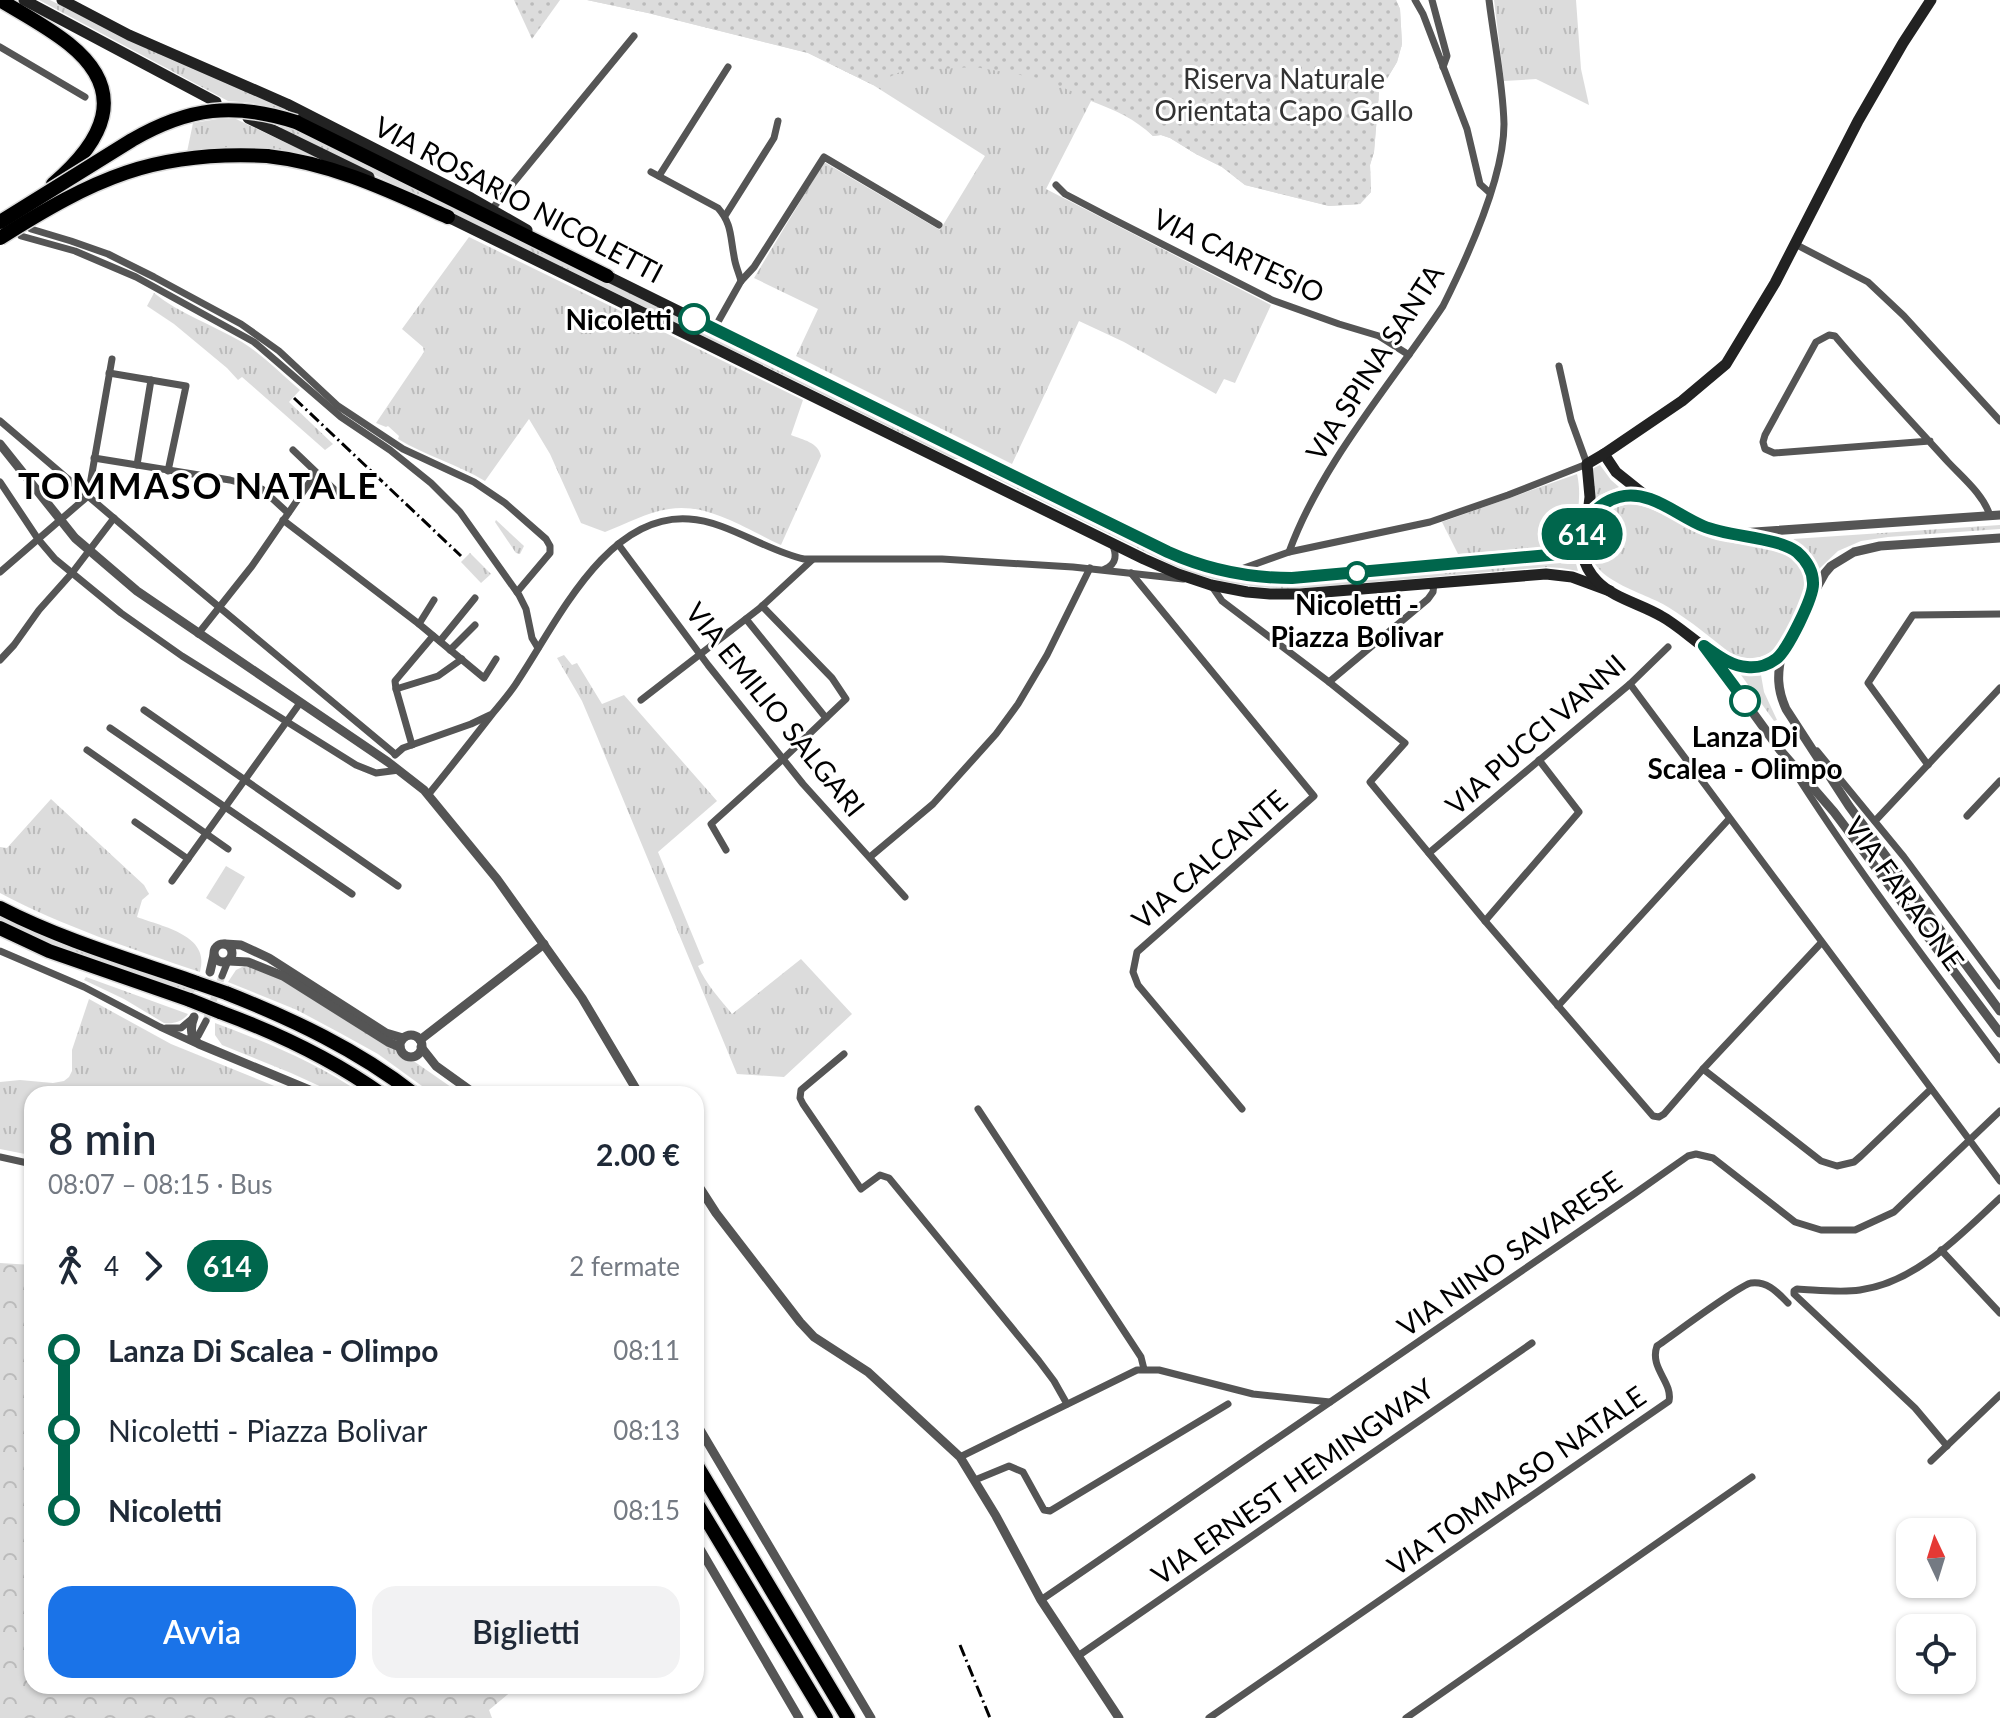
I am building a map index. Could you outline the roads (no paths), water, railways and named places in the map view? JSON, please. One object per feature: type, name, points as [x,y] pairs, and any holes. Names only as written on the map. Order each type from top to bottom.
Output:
[{"type":"highway","points":[[0,0],[55,34],[79,53],[93,69],[104,98],[103,116],[94,140],[80,159],[34,201]]},
{"type":"highway","points":[[0,222],[141,134],[186,115],[217,109],[246,110],[296,122],[607,276]]},
{"type":"highway","points":[[0,238],[74,194],[126,172],[160,162],[221,155],[267,156],[312,164],[349,175],[448,217]]},
{"type":"highway","points":[[0,908],[71,939],[264,1008],[321,1036],[402,1086]]},
{"type":"highway","points":[[0,928],[49,951],[259,1027],[332,1063],[368,1086]]},
{"type":"highway","points":[[704,1477],[848,1718]]},
{"type":"highway","points":[[704,1515],[826,1718]]},
{"type":"highway","points":[[726,1552],[772,1641],[817,1718]]},
{"type":"main road","points":[[24,0],[216,102]]},
{"type":"main road","name":"VIA ROSARIO NICOLETTI","points":[[62,0],[129,35],[287,104],[492,209],[607,276],[1202,566],[1229,573],[1292,578],[1552,556],[1574,547],[1599,508],[1612,499],[1630,495],[1650,499]]},
{"type":"main road","points":[[1610,591],[1598,582],[1588,568],[1583,553],[1590,497],[1587,464],[1682,401],[1726,364],[1775,283],[1858,121],[1931,0]]},
{"type":"main road","name":"VIA ROSARIO NICOLETTI","points":[[248,118],[986,482],[1193,580],[1247,592],[1292,595],[1546,574],[1582,580],[1610,591],[1664,617],[1722,659],[1743,667],[1767,664],[1782,653]]},
{"type":"main road","points":[[944,461],[954,464],[964,460],[963,455],[951,445]]},
{"type":"main road","points":[[1604,454],[1622,478],[1650,499],[1701,525],[1721,533],[1775,542],[1797,552],[1805,561],[1814,586],[1810,601],[1782,653]]},
{"type":"main road","points":[[986,482],[982,475],[984,468],[998,469]]},
{"type":"street","points":[[1415,0],[1467,129],[1480,184],[1490,193]]},
{"type":"street","points":[[1432,0],[1447,56],[1443,67]]},
{"type":"street","name":"VIA SPINA SANTA","points":[[1289,552],[1301,519],[1356,429],[1443,306],[1490,193],[1500,156],[1504,123],[1489,0]]},
{"type":"street","points":[[492,209],[634,36]]},
{"type":"street","points":[[0,47],[85,97]]},
{"type":"street","points":[[728,67],[655,174],[718,208],[725,216],[741,281]]},
{"type":"street","points":[[725,216],[774,138],[778,121]]},
{"type":"street","points":[[714,329],[741,281],[754,267],[824,157],[939,225]]},
{"type":"street","name":"VIA CARTESIO","points":[[1056,185],[1065,194],[1272,300],[1379,336],[1409,355]]},
{"type":"street","points":[[31,229],[108,254],[241,324],[279,351],[329,398],[358,419],[403,449],[474,482],[505,503],[550,546],[547,556],[517,592]]},
{"type":"street","points":[[21,236],[75,251],[136,277],[254,342],[341,417],[390,450],[431,483],[465,519],[517,592],[526,609],[532,638],[538,648]]},
{"type":"street","points":[[1795,244],[1868,282],[1904,316],[2000,421]]},
{"type":"street","points":[[1930,441],[1774,453],[1768,451],[1763,442],[1816,342],[1829,335],[1835,336],[1930,441],[1988,509],[1995,515]]},
{"type":"street","points":[[0,572],[88,496],[112,359]]},
{"type":"street","points":[[1229,573],[1289,552],[1430,522],[1587,464],[1571,420],[1559,366]]},
{"type":"street","points":[[109,373],[186,386],[168,471]]},
{"type":"street","points":[[137,465],[151,380]]},
{"type":"street","points":[[0,421],[395,754]]},
{"type":"street","points":[[0,444],[61,521],[89,551],[137,591],[388,762],[428,795],[497,879],[544,944],[603,1030],[634,1086]]},
{"type":"street","points":[[293,450],[338,493]]},
{"type":"street","points":[[94,458],[230,480],[262,489],[286,516],[484,678],[496,659]]},
{"type":"street","points":[[198,634],[252,566],[316,473]]},
{"type":"street","points":[[0,482],[55,559],[133,622],[356,765],[376,773],[399,770]]},
{"type":"street","points":[[1721,533],[1995,515]]},
{"type":"street","points":[[0,660],[114,518]]},
{"type":"street","points":[[428,795],[518,681],[545,635],[587,577],[618,544],[652,525],[677,518],[691,519],[718,526],[783,554],[812,560],[942,559],[1090,568],[1193,580]]},
{"type":"street","points":[[1810,601],[1831,566],[1854,552],[1880,546],[2000,538]]},
{"type":"street","points":[[1103,570],[1113,565],[1115,559],[1116,552],[1111,543]]},
{"type":"street","name":"VIA EMILIO SALGARI","points":[[618,544],[803,784],[905,897]]},
{"type":"street","points":[[641,700],[762,606],[812,560]]},
{"type":"street","points":[[870,857],[933,804],[996,734],[1047,655],[1090,568]]},
{"type":"street","name":"VIA CALCANTE","points":[[1131,573],[1314,796],[1137,952],[1133,972],[1138,985],[1242,1109]]},
{"type":"street","points":[[1329,682],[1428,599],[1434,583]]},
{"type":"street","points":[[1211,585],[1222,601],[1405,743],[1370,782],[1650,1114],[1659,1117],[1664,1114],[1821,943]]},
{"type":"street","points":[[412,745],[395,681],[475,598]]},
{"type":"street","points":[[419,624],[434,600]]},
{"type":"street","points":[[726,850],[711,824],[846,699],[832,678],[762,606]]},
{"type":"street","points":[[1928,765],[1868,683],[1913,615],[2000,614]]},
{"type":"street","points":[[746,619],[826,718]]},
{"type":"street","points":[[529,621],[532,627],[545,635]]},
{"type":"street","points":[[450,650],[475,625]]},
{"type":"street","points":[[1704,646],[1780,750],[1834,812],[2000,1033]]},
{"type":"street","name":"VIA PUCCI VANNI","points":[[1429,853],[1630,684],[1668,647]]},
{"type":"street","points":[[1782,653],[1778,689],[1786,709],[1857,818],[2000,1011]]},
{"type":"street","points":[[396,689],[438,676],[462,659]]},
{"type":"street","points":[[1630,684],[2000,1181]]},
{"type":"street","points":[[1875,821],[2000,688]]},
{"type":"street","points":[[172,881],[300,703]]},
{"type":"street","points":[[144,710],[398,886]]},
{"type":"street","points":[[388,762],[395,754],[412,745],[492,714]]},
{"type":"street","points":[[110,728],[352,894]]},
{"type":"street","points":[[1805,736],[1904,857],[2000,986]]},
{"type":"street","points":[[87,750],[228,849]]},
{"type":"street","name":"VIA FARAONE","points":[[1780,750],[1820,813],[2000,1060]]},
{"type":"street","points":[[1485,921],[1579,812],[1539,760]]},
{"type":"street","points":[[1967,816],[2000,781]]},
{"type":"street","points":[[1558,1006],[1729,819]]},
{"type":"street","points":[[135,822],[188,859]]},
{"type":"street","points":[[222,976],[232,955],[232,949],[225,944]]},
{"type":"street","points":[[402,1043],[403,1054],[410,1057],[418,1053],[420,1043],[544,944]]},
{"type":"street","points":[[210,972],[216,947],[241,945],[291,971],[402,1043]]},
{"type":"street","points":[[0,951],[84,987],[204,1047],[299,1086]]},
{"type":"street","points":[[214,955],[219,962],[248,962],[283,976],[388,1042],[402,1043],[414,1036],[436,1066],[464,1086]]},
{"type":"street","points":[[160,1027],[181,1028],[194,1017]]},
{"type":"street","points":[[194,1017],[191,1028],[194,1038],[204,1047]]},
{"type":"street","points":[[180,1036],[194,1038],[201,1033],[206,1021]]},
{"type":"street","points":[[844,1054],[805,1086],[800,1098],[861,1189],[880,1175],[889,1178],[1045,1368],[1067,1404]]},
{"type":"street","points":[[1703,1069],[1821,1161],[1837,1166],[1854,1162],[1931,1089]]},
{"type":"street","points":[[978,1109],[1141,1357],[1144,1369]]},
{"type":"street","name":"VIA NINO SAVARESE","points":[[1041,1600],[1688,1156],[1696,1154],[1713,1158],[1795,1222],[1821,1230],[1855,1230],[1894,1212],[2000,1111]]},
{"type":"street","points":[[0,1157],[24,1162]]},
{"type":"street","points":[[704,1194],[814,1337],[868,1372],[960,1457],[1041,1600],[1119,1718]]},
{"type":"street","points":[[1947,1446],[1915,1408],[1794,1291],[1862,1290],[1884,1284],[1912,1271],[1941,1250],[2000,1198]]},
{"type":"street","points":[[1941,1250],[2000,1313]]},
{"type":"street","name":"VIA TOMMASO NATALE","points":[[1209,1718],[1669,1401],[1670,1394],[1655,1359],[1657,1346],[1746,1284],[1765,1284],[1774,1288],[1788,1303]]},
{"type":"street","name":"VIA ERNEST HEMINGWAY","points":[[1078,1656],[1532,1343]]},
{"type":"street","points":[[960,1457],[1137,1370],[1159,1370],[1253,1394],[1330,1402]]},
{"type":"street","points":[[1931,1461],[2000,1395]]},
{"type":"street","points":[[975,1480],[1009,1466],[1023,1472],[1044,1510],[1050,1511],[1228,1404]]},
{"type":"street","points":[[704,1436],[871,1718]]},
{"type":"street","points":[[1406,1718],[1752,1477]]},
{"type":"street","points":[[704,1556],[799,1718]]},
{"type":"tunnel","points":[[206,1021],[222,976]]},
{"type":"railway","points":[[294,398],[461,556]]},
{"type":"railway","points":[[960,1645],[990,1718]]},
{"type":"place","name":"Nicoletti","points":[[694,319]]},
{"type":"place","name":"Nicoletti - Piazza Bolivar","points":[[1357,573]]},
{"type":"place","name":"Lanza Di Scalea - Olimpo","points":[[1745,701]]},
{"type":"district","name":"TOMMASO NATALE","points":[[199,485]]},
{"type":"park label","name":"Riserva Naturale Orientata Capo Gallo","points":[[1284,94]]}]
